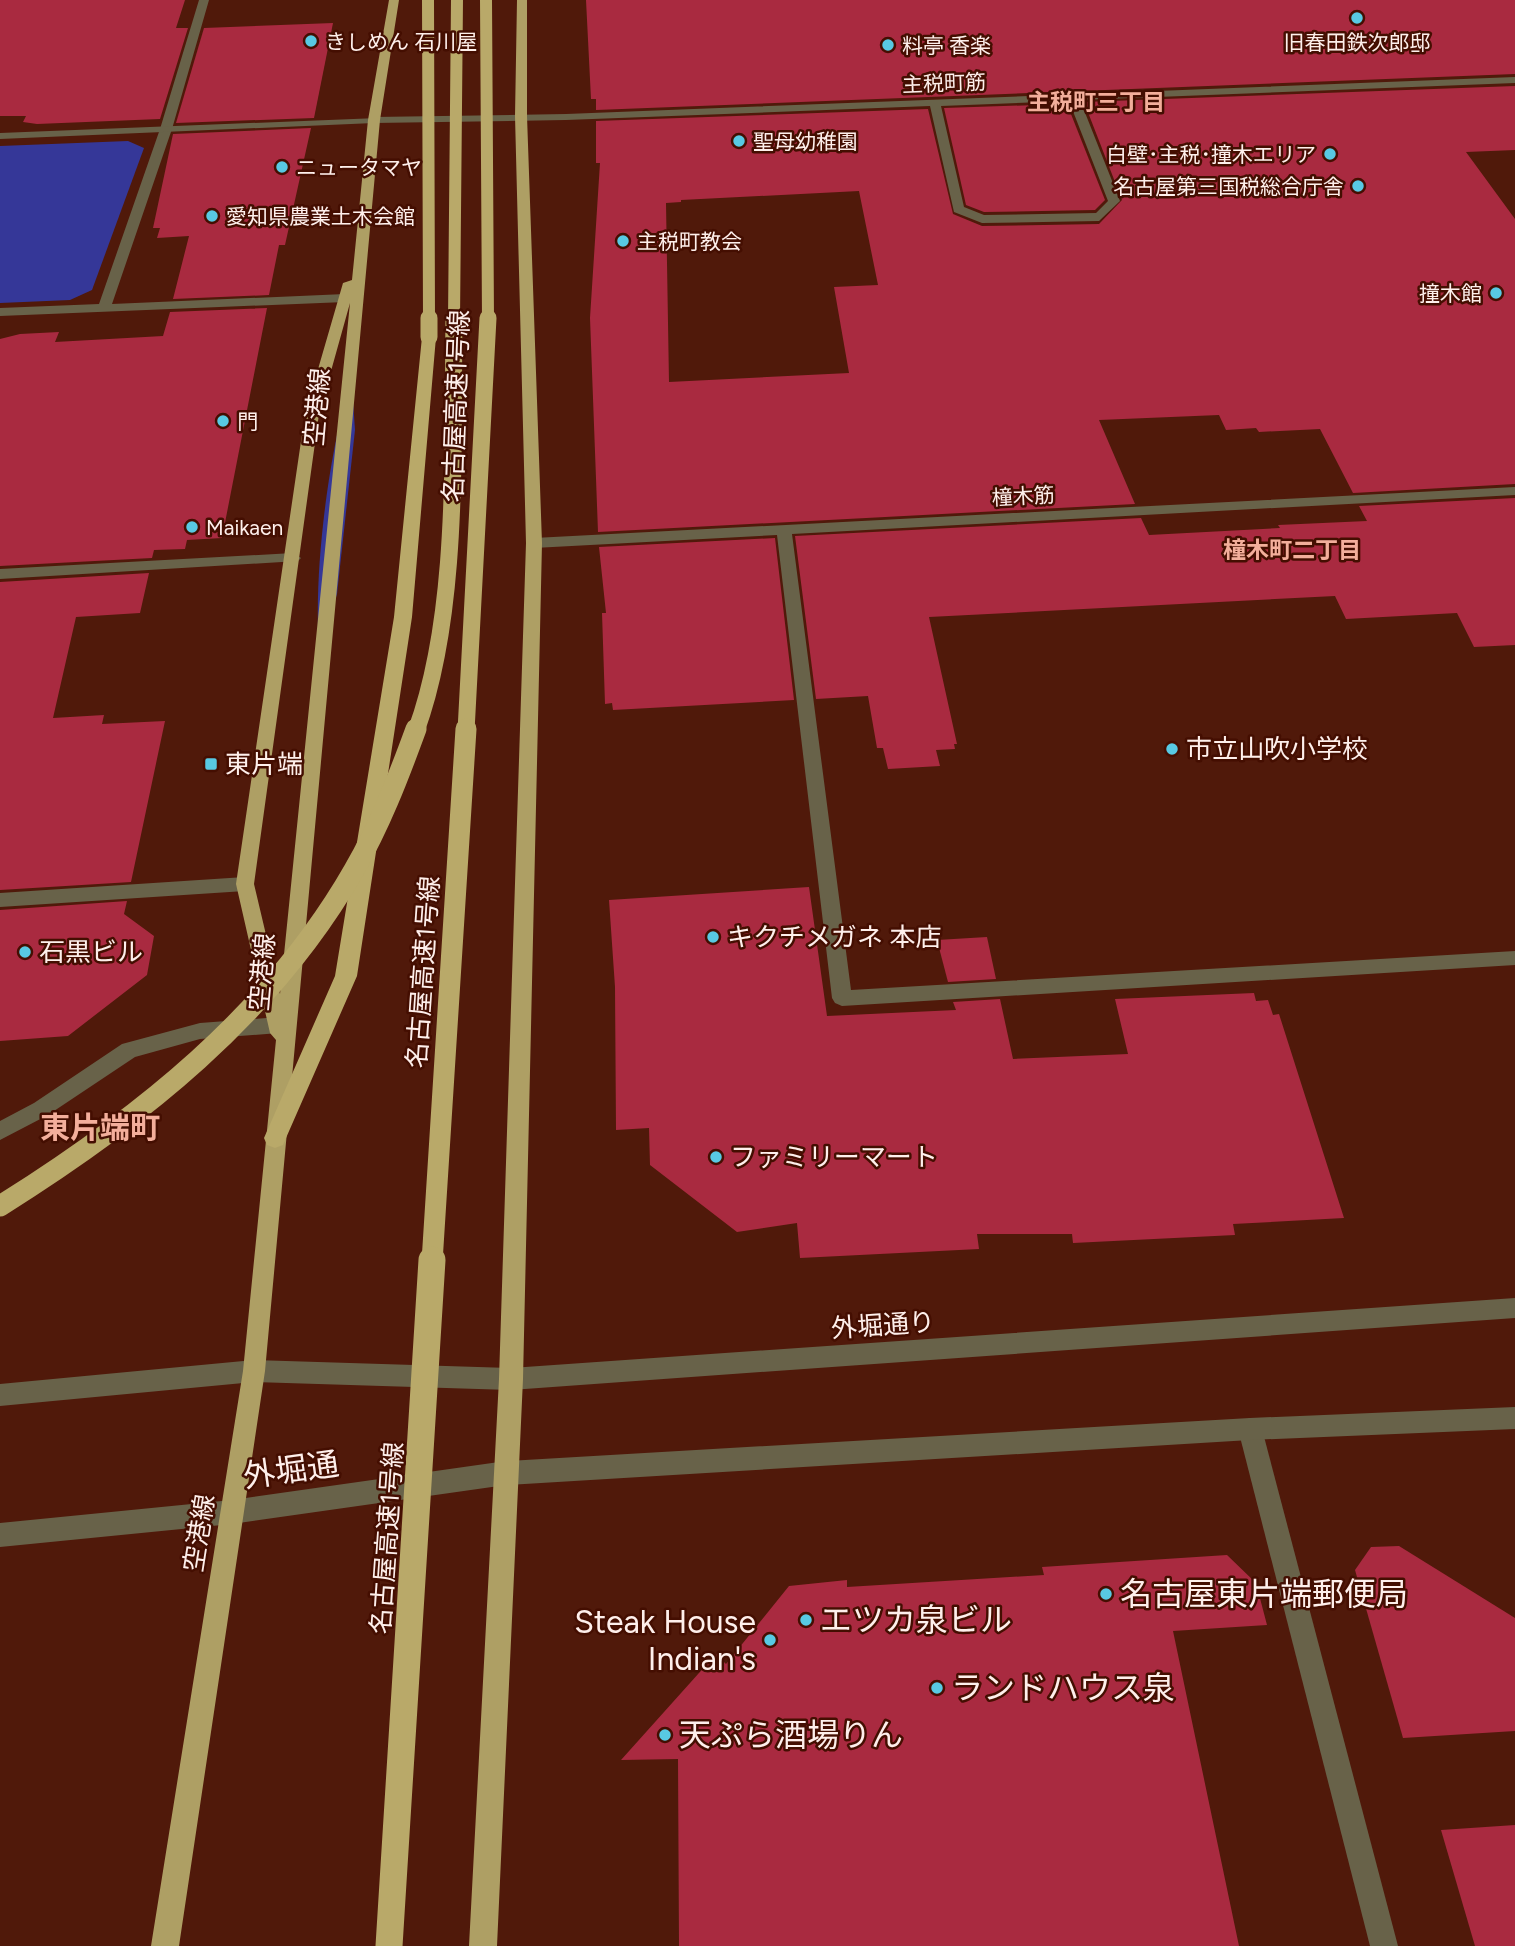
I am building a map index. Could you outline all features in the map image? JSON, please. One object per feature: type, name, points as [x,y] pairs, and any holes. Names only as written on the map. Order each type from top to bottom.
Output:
[{"type":"highway","name":"空港線","points":[[165,1946],[254,1371],[374,120],[394,0]]},
{"type":"highway","points":[[275,1138],[346,976],[403,617],[429,337],[428,0]]},
{"type":"highway","name":"名古屋高速1号線","points":[[0,1206],[91,1148],[159,1098],[242,1019],[281,975],[341,893],[382,818],[403,771],[421,715],[440,623],[450,492],[457,0]]},
{"type":"highway","name":"名古屋高速1号線","points":[[389,1946],[481,491],[488,334],[486,0]]},
{"type":"highway","points":[[483,1946],[510,1379],[534,543],[522,116],[522,0]]},
{"type":"highway","points":[[285,1051],[245,884],[312,414],[345,298],[365,211]]},
{"type":"street","points":[[104,307],[166,129],[204,0]]},
{"type":"street","name":"主税町筋","points":[[0,136],[374,120],[566,117],[1515,80]]},
{"type":"street","points":[[935,103],[958,209],[982,219],[1099,216],[1114,201],[1074,98]]},
{"type":"street","points":[[0,312],[345,298]]},
{"type":"street","name":"橦木筋","points":[[534,543],[1515,491]]},
{"type":"street","points":[[784,530],[842,998],[1515,958]]},
{"type":"street","points":[[0,574],[293,558]]},
{"type":"street","points":[[0,900],[245,884]]},
{"type":"street","points":[[0,1131],[41,1108],[129,1050],[200,1031],[279,1025]]},
{"type":"street","name":"外堀通り","points":[[254,1371],[510,1379],[1515,1308]]},
{"type":"street","points":[[0,1395],[254,1371]]},
{"type":"street","points":[[506,1473],[1250,1429],[1515,1418]]},
{"type":"street","points":[[1250,1429],[1384,1946]]},
{"type":"street","name":"外堀通","points":[[0,1535],[232,1512],[506,1473]]},
{"type":"shaded area","points":[[128,141],[144,148],[92,290],[70,300],[0,303],[0,146]]},
{"type":"shaded area","points":[[345,401],[353,401],[355,430],[337,594],[327,627],[318,627],[324,513]]},
{"type":"building","points":[[0,0],[185,0],[176,28],[188,28],[160,119],[37,124],[23,122],[26,116],[0,116]]},
{"type":"building","points":[[586,0],[1515,0],[1515,74],[596,110],[596,99],[591,99]]},
{"type":"building","points":[[333,23],[314,118],[176,123],[204,28]]},
{"type":"building","points":[[1515,86],[1515,150],[1466,152],[1515,219],[1515,484],[1353,493],[1320,429],[1259,432],[1256,428],[1226,430],[1219,415],[1099,420],[1135,504],[598,532],[590,318],[600,163],[596,163],[596,121],[928,109],[953,214],[982,226],[1099,224],[1122,200],[1084,102]],"holes":[[[859,191],[878,285],[834,287],[849,373],[669,382],[666,203]]]},
{"type":"building","points":[[1067,104],[1105,200],[1095,210],[984,212],[966,205],[944,108]]},
{"type":"building","points":[[311,128],[285,245],[279,245],[269,295],[173,299],[189,236],[157,238],[160,228],[153,228],[173,134]]},
{"type":"building","points":[[267,308],[222,538],[187,540],[185,549],[154,550],[152,558],[0,566],[0,339],[20,334],[59,332],[55,342],[163,336],[170,312]]},
{"type":"building","points":[[1515,498],[1515,645],[1474,647],[1457,613],[1346,619],[1335,596],[929,617],[957,744],[954,744],[955,749],[936,750],[940,766],[888,769],[883,748],[877,748],[868,696],[816,699],[795,536],[1141,518],[1149,535],[1367,521],[1359,506]]},
{"type":"building","points":[[775,538],[794,700],[613,710],[612,703],[605,704],[602,613],[606,613],[599,547]]},
{"type":"building","points":[[149,573],[140,613],[76,617],[53,718],[104,715],[102,724],[165,721],[131,882],[0,890],[0,582]]},
{"type":"building","points":[[809,887],[827,1016],[956,1010],[953,1002],[1000,999],[1013,1059],[1128,1054],[1115,999],[1254,993],[1256,1001],[1268,1000],[1273,1015],[1279,1014],[1344,1218],[1233,1224],[1235,1235],[1073,1243],[1072,1234],[977,1234],[979,1249],[800,1258],[797,1223],[737,1232],[650,1165],[649,1128],[616,1130],[615,987],[609,900]]},
{"type":"building","points":[[127,901],[124,914],[154,936],[147,975],[68,1036],[0,1041],[0,910]]},
{"type":"building","points":[[987,937],[996,979],[948,982],[937,940]]},
{"type":"building","points":[[1399,1546],[1515,1618],[1515,1731],[1403,1738],[1355,1570],[1371,1547]]},
{"type":"building","points":[[1227,1555],[1256,1583],[1267,1625],[1173,1631],[1239,1946],[679,1946],[678,1759],[621,1760],[716,1654],[726,1664],[789,1586],[847,1580],[847,1587],[1044,1575],[1042,1567]]},
{"type":"building","points":[[1515,1825],[1515,1946],[1475,1946],[1441,1830]]},
{"type":"place","name":"旧春田鉄次郎邸","points":[[1357,18]]},
{"type":"place","name":"きしめん 石川屋","points":[[311,41]]},
{"type":"place","name":"料亭 香楽","points":[[888,45]]},
{"type":"place","name":"聖母幼稚園","points":[[739,141]]},
{"type":"place","name":"白壁･主税･撞木エリア","points":[[1330,154]]},
{"type":"place","name":"ニュータマヤ","points":[[282,167]]},
{"type":"place","name":"名古屋第三国税総合庁舎","points":[[1358,186]]},
{"type":"place","name":"愛知県農業土木会館","points":[[212,216]]},
{"type":"place","name":"主税町教会","points":[[623,241]]},
{"type":"place","name":"撞木館","points":[[1496,293]]},
{"type":"place","name":"門","points":[[223,421]]},
{"type":"place","name":"Maikaen","points":[[192,527]]},
{"type":"place","name":"市立山吹小学校","points":[[1172,749]]},
{"type":"place","name":"東片端","points":[[211,764]]},
{"type":"place","name":"キクチメガネ 本店","points":[[713,937]]},
{"type":"place","name":"石黒ビル","points":[[25,952]]},
{"type":"place","name":"ファミリーマート","points":[[716,1157]]},
{"type":"place","name":"名古屋東片端郵便局","points":[[1106,1594]]},
{"type":"place","name":"エツカ泉ビル","points":[[806,1620]]},
{"type":"place","name":"Steak House Indian's","points":[[770,1640]]},
{"type":"place","name":"ランドハウス泉","points":[[937,1688]]},
{"type":"place","name":"天ぷら酒場りん","points":[[665,1735]]},
{"type":"district","name":"主税町三丁目","points":[[1096,102]]},
{"type":"district","name":"橦木町二丁目","points":[[1292,550]]},
{"type":"district","name":"東片端町","points":[[100,1127]]}]
